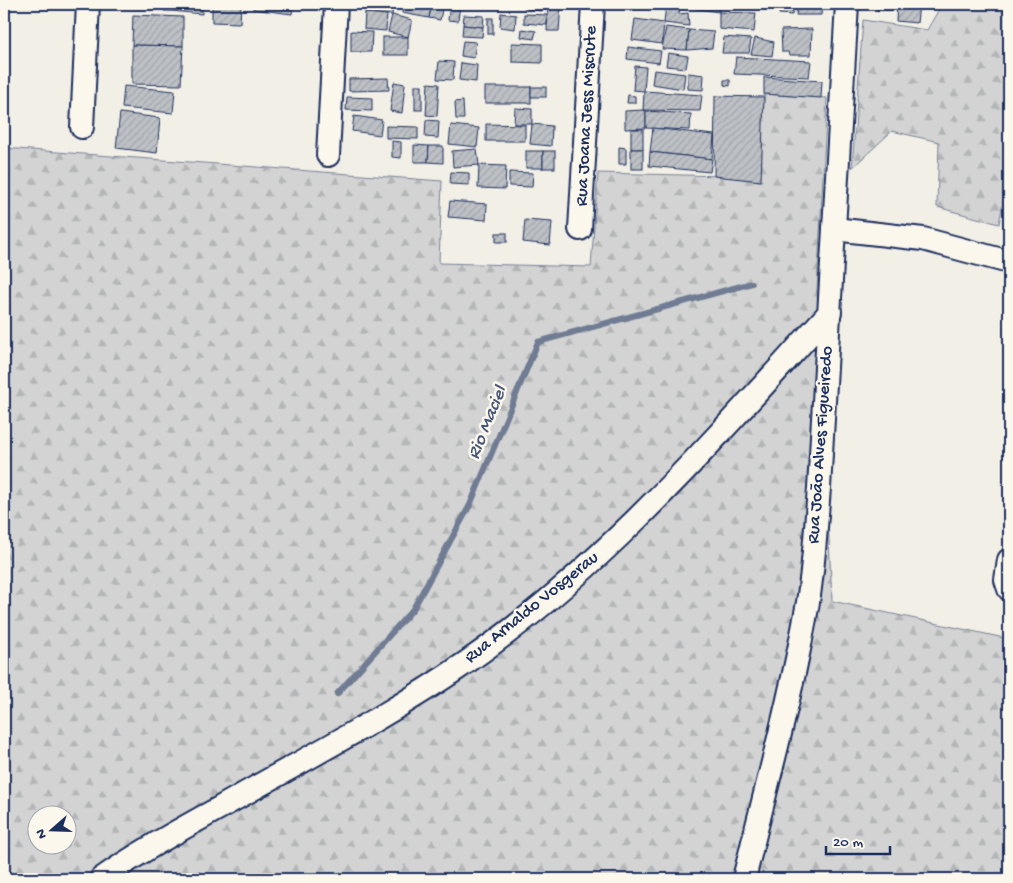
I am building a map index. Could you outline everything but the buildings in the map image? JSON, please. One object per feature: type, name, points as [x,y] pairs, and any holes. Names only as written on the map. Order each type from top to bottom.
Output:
[{"type":"street","points":[[82,127],[88,4]]},
{"type":"street","points":[[328,155],[336,4]]},
{"type":"street","name":"Rua Joana Jess Miscrute","points":[[580,229],[593,4]]},
{"type":"street","name":"Rua João Alves Figueiredo","points":[[744,879],[787,701],[808,602],[814,552],[819,498],[847,4]]},
{"type":"street","points":[[834,229],[923,239],[1009,262]]},
{"type":"street","name":"Rua Arnaldo Vosgerau","points":[[100,879],[157,842],[396,707],[467,662],[537,609],[624,532],[690,466],[830,312]]},
{"type":"street","points":[[1009,560],[1006,580],[1009,589]]},
{"type":"green space","points":[[942,4],[1009,4],[1009,169],[999,224],[937,207],[939,142],[892,131],[852,168],[863,20],[927,30]]},
{"type":"green space","points":[[764,94],[827,98],[817,291],[832,601],[1009,639],[1009,879],[4,879],[4,148],[442,181],[439,263],[591,267],[598,173],[725,176],[760,181]]},
{"type":"waterway","name":"Rio Maciel","points":[[337,694],[413,609],[470,505],[538,342],[752,283]]},
{"type":"waterway","name":"Rio Maciel","points":[[197,879],[198,874]]}]
